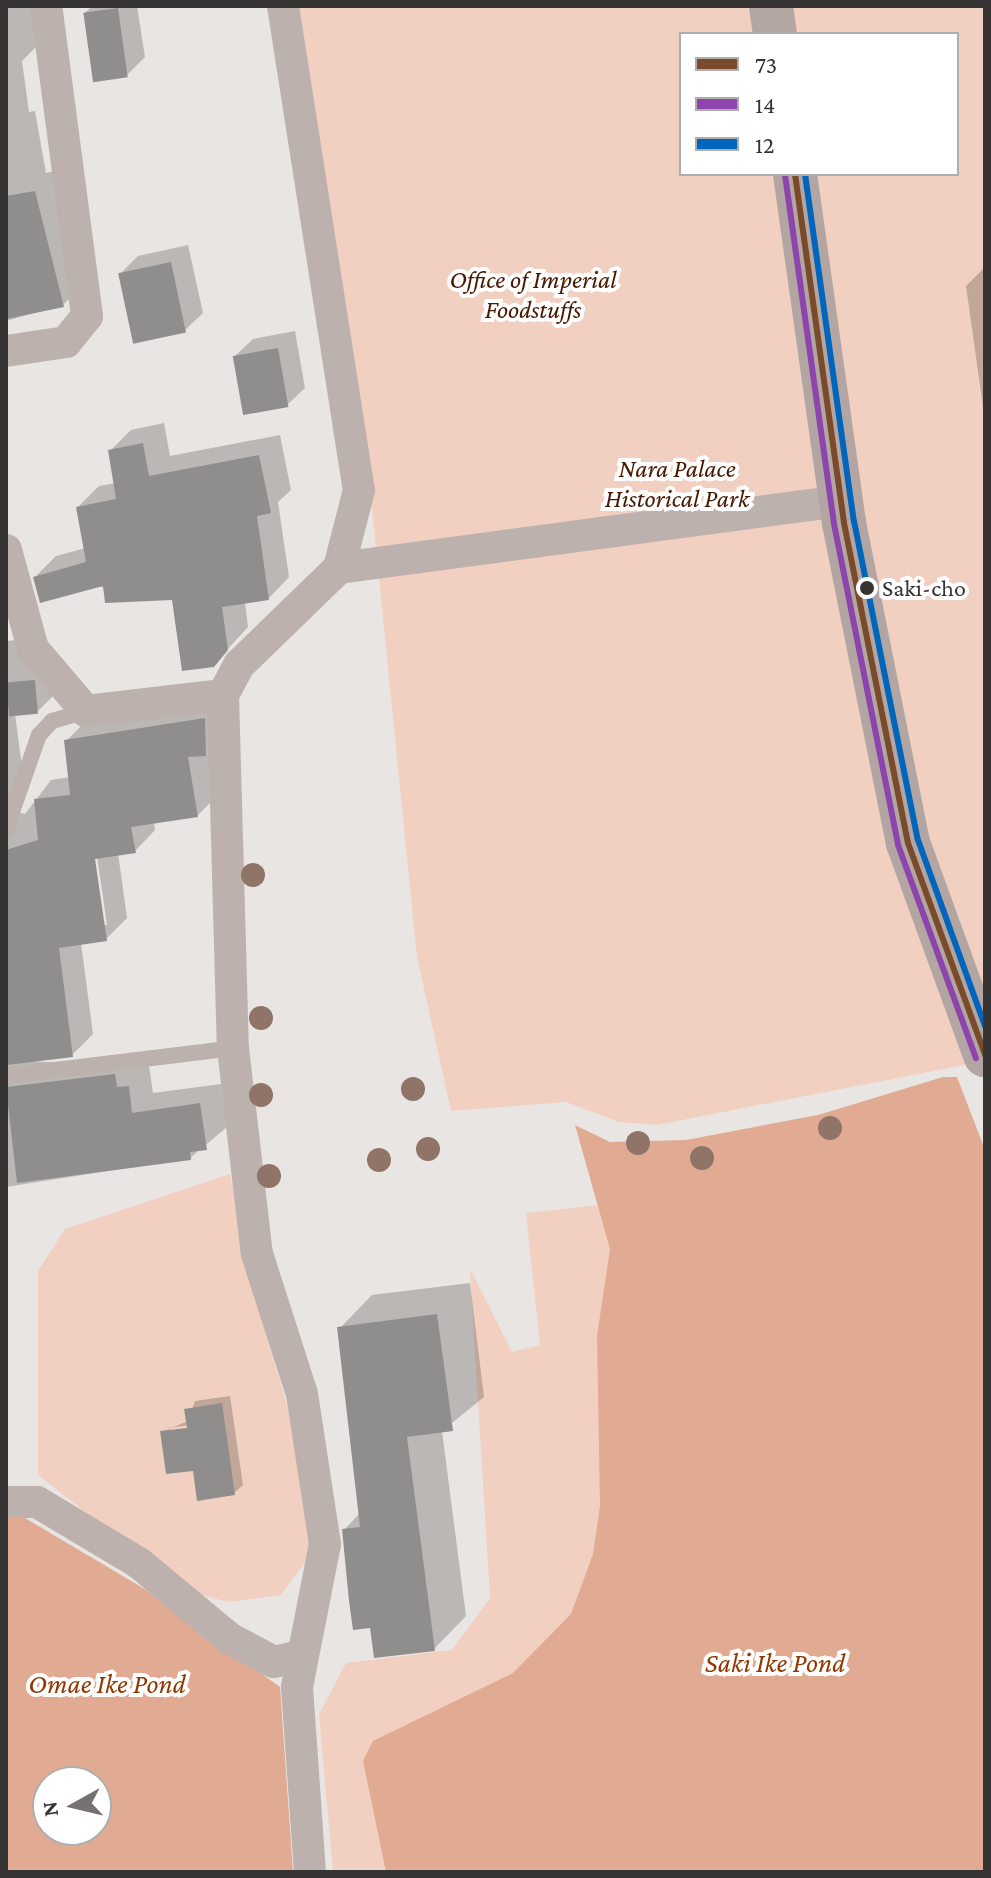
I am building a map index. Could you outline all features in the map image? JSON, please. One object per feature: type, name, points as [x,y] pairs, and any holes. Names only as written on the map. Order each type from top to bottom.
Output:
[{"type":"main road","points":[[771,6],[775,32]]},
{"type":"main road","points":[[795,176],[840,501],[908,843],[985,1055]]},
{"type":"street","points":[[6,351],[66,342],[87,316],[46,6]]},
{"type":"street","points":[[283,6],[359,490],[339,568],[239,665],[223,695],[233,1048],[257,1254],[316,1456],[325,1544],[301,1656],[298,1754],[310,1872]]},
{"type":"street","points":[[339,568],[840,501]]},
{"type":"street","points":[[6,550],[17,632],[86,711],[223,695]]},
{"type":"street","points":[[6,1502],[37,1502],[139,1563],[229,1638],[274,1662],[301,1656]]},
{"type":"lane","points":[[6,829],[39,735],[52,721],[86,711]]},
{"type":"lane","points":[[6,1076],[233,1048]]},
{"type":"green space","name":"Office of Imperial Foodstuffs","points":[[292,6],[985,6],[985,1061],[657,1125],[619,1122],[566,1102],[451,1111],[417,957],[362,408]]},
{"type":"green space","points":[[230,1174],[250,1278],[311,1488],[311,1554],[281,1595],[229,1602],[188,1592],[38,1475],[38,1271],[65,1229]]},
{"type":"green space","points":[[653,1199],[640,1613],[396,1872],[333,1872],[319,1714],[346,1663],[452,1650],[490,1598],[470,1269],[512,1352],[540,1345],[526,1213]]},
{"type":"water","name":"Saki Ike Pond","points":[[943,1077],[957,1077],[985,1150],[985,1872],[386,1872],[363,1761],[373,1741],[513,1673],[571,1614],[593,1554],[600,1506],[597,1336],[610,1249],[575,1125],[610,1142],[686,1140],[818,1115]]},
{"type":"water","name":"Omae Ike Pond","points":[[6,1515],[25,1518],[143,1588],[280,1687],[293,1872],[6,1872]]},
{"type":"building","points":[[118,8],[128,77],[93,82],[83,13]]},
{"type":"building","points":[[35,191],[64,307],[6,319],[6,196]]},
{"type":"building","points":[[171,262],[186,332],[133,344],[118,273]]},
{"type":"building","points":[[278,348],[288,407],[243,415],[233,356]]},
{"type":"building","points":[[143,443],[149,476],[259,455],[271,513],[257,516],[269,600],[222,607],[228,650],[214,667],[182,671],[172,600],[105,603],[103,586],[40,603],[33,577],[86,562],[76,507],[116,499],[108,450]]},
{"type":"building","points":[[35,680],[38,714],[9,716],[6,683]]},
{"type":"building","points":[[205,718],[206,756],[188,757],[198,817],[131,827],[136,853],[95,859],[107,941],[59,948],[73,1057],[7,1065],[6,850],[38,840],[34,799],[70,795],[64,740]]},
{"type":"building","points":[[115,1074],[117,1087],[129,1086],[132,1113],[200,1103],[207,1150],[190,1152],[191,1160],[17,1183],[6,1087]]},
{"type":"building","points":[[437,1314],[453,1431],[407,1437],[435,1651],[374,1658],[370,1628],[353,1630],[349,1601],[342,1529],[360,1527],[337,1327]]},
{"type":"building","points":[[222,1403],[235,1495],[197,1501],[193,1471],[166,1474],[160,1431],[187,1428],[184,1409]]},
{"type":"transit line","name":"14","points":[[785,176],[834,524],[898,845],[976,1058]]},
{"type":"transit line","name":"73","points":[[795,176],[844,523],[908,843],[985,1055]]},
{"type":"transit line","name":"12","points":[[805,176],[854,521],[918,840],[985,1026]]},
{"type":"place","name":"Saki-cho","points":[[867,588]]},
{"type":"park label","name":"Nara Palace Historical Park","points":[[677,484]]}]
